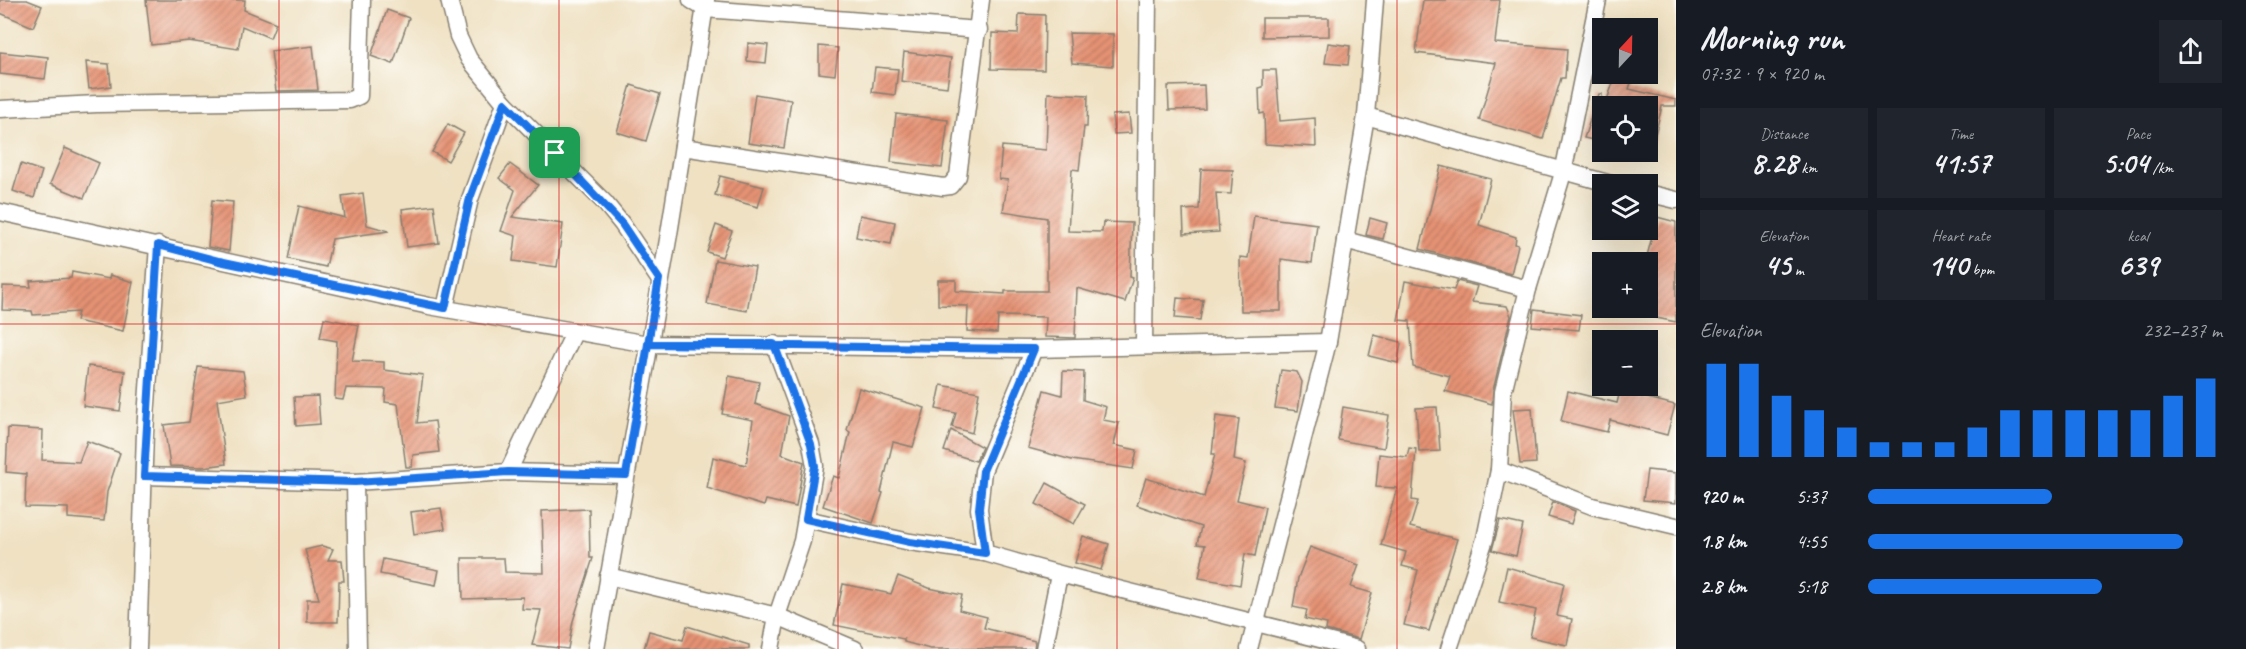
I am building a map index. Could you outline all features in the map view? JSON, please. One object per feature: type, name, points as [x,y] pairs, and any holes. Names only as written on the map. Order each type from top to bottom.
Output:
[{"type":"street","points":[[0,109],[97,104],[350,100],[359,96],[363,0]]},
{"type":"street","points":[[449,0],[458,36],[469,59],[505,103],[605,203],[659,279]]},
{"type":"street","points":[[683,147],[943,187],[950,186],[958,176],[979,30],[981,0]]},
{"type":"street","points":[[1144,345],[1148,0]]},
{"type":"street","points":[[1249,649],[1258,622],[1328,342],[1366,116],[1375,0]]},
{"type":"street","points":[[1449,649],[1485,539],[1499,470],[1503,392],[1528,289],[1563,173],[1598,0]]},
{"type":"street","points":[[596,649],[683,147],[701,3],[979,30]]},
{"type":"street","points":[[445,308],[470,198],[505,103]]},
{"type":"street","points":[[1366,116],[1592,180]]},
{"type":"street","points":[[1658,196],[1676,200]]},
{"type":"street","points":[[0,212],[445,308],[490,314],[574,333],[648,344],[1034,349],[1328,342]]},
{"type":"street","points":[[1345,240],[1528,289]]},
{"type":"street","points":[[138,649],[144,476],[158,245]]},
{"type":"street","points":[[508,472],[574,333]]},
{"type":"street","points":[[771,649],[777,616],[802,541],[815,466],[811,444],[774,344]]},
{"type":"street","points":[[985,553],[979,509],[983,471],[1034,349]]},
{"type":"street","points":[[1499,470],[1592,506],[1676,526]]},
{"type":"street","points":[[144,476],[355,482],[508,472],[626,475]]},
{"type":"street","points":[[355,482],[358,649]]},
{"type":"street","points":[[806,519],[910,542],[985,553],[1059,575],[1111,585],[1357,649]]},
{"type":"street","points":[[1044,649],[1059,575]]},
{"type":"street","points":[[608,576],[777,616],[855,649]]},
{"type":"building","points":[[0,0],[27,0],[42,6],[33,27],[0,13]]},
{"type":"building","points":[[146,0],[245,0],[244,10],[276,23],[270,38],[242,26],[238,49],[189,41],[151,45]]},
{"type":"building","points":[[1423,0],[1500,0],[1495,43],[1567,49],[1565,78],[1561,78],[1543,139],[1479,120],[1496,63],[1416,53]]},
{"type":"building","points":[[387,10],[409,18],[393,64],[371,56]]},
{"type":"building","points":[[1019,14],[1045,15],[1044,70],[991,69],[992,33],[1018,34]]},
{"type":"building","points":[[1262,18],[1329,18],[1329,36],[1262,37]]},
{"type":"building","points":[[1069,33],[1113,34],[1113,66],[1072,63]]},
{"type":"building","points":[[748,43],[768,45],[766,63],[747,61]]},
{"type":"building","points":[[1328,43],[1350,46],[1348,65],[1325,63]]},
{"type":"building","points":[[313,46],[318,90],[276,91],[271,51]]},
{"type":"building","points":[[819,46],[838,48],[835,75],[819,73]]},
{"type":"building","points":[[0,52],[48,57],[45,79],[0,74]]},
{"type":"building","points":[[904,52],[951,58],[947,87],[901,81]]},
{"type":"building","points":[[86,62],[109,64],[111,86],[89,89]]},
{"type":"building","points":[[875,67],[898,69],[895,95],[872,92]]},
{"type":"building","points":[[1263,70],[1276,70],[1280,121],[1315,118],[1316,147],[1265,144],[1264,113],[1260,114],[1259,88],[1263,87]]},
{"type":"building","points":[[1613,84],[1631,84],[1629,89],[1676,100],[1676,106],[1662,106],[1658,122],[1658,96],[1608,96]]},
{"type":"building","points":[[631,85],[660,94],[646,141],[617,132]]},
{"type":"building","points":[[1204,85],[1205,109],[1169,110],[1168,86]]},
{"type":"building","points":[[1048,93],[1088,95],[1087,127],[1084,127],[1079,170],[1072,169],[1068,231],[1102,232],[1103,222],[1132,223],[1130,277],[1133,278],[1125,302],[1077,288],[1075,338],[1045,337],[1046,317],[998,316],[997,333],[967,331],[968,306],[938,305],[938,280],[956,280],[956,291],[1005,294],[1005,291],[1047,291],[1047,218],[1003,211],[1008,180],[999,179],[1002,146],[1046,150]]},
{"type":"building","points":[[755,94],[791,100],[784,148],[748,143]]},
{"type":"building","points":[[896,114],[948,120],[942,168],[891,162]]},
{"type":"building","points":[[1129,114],[1131,133],[1114,134],[1112,115]]},
{"type":"building","points":[[1592,115],[1592,140],[1584,138]]},
{"type":"building","points":[[448,124],[464,133],[448,161],[432,152]]},
{"type":"building","points":[[65,148],[99,163],[84,198],[50,184]]},
{"type":"building","points":[[21,164],[42,171],[34,198],[13,191]]},
{"type":"building","points":[[510,164],[538,185],[512,217],[563,224],[557,267],[513,261],[516,236],[501,231],[515,190],[499,178]]},
{"type":"building","points":[[1441,166],[1491,179],[1479,225],[1516,237],[1515,244],[1518,245],[1511,274],[1420,249]]},
{"type":"building","points":[[1201,169],[1233,170],[1231,194],[1216,193],[1219,232],[1184,234],[1183,210],[1199,209]]},
{"type":"building","points":[[720,176],[764,187],[758,207],[715,195]]},
{"type":"building","points":[[363,193],[367,225],[389,231],[332,239],[326,267],[288,259],[299,206],[345,218],[342,196]]},
{"type":"building","points":[[212,200],[233,202],[229,251],[208,247]]},
{"type":"building","points":[[434,205],[439,243],[407,247],[402,209]]},
{"type":"building","points":[[860,215],[895,222],[891,244],[856,237]]},
{"type":"building","points":[[1254,216],[1317,224],[1312,263],[1281,259],[1281,311],[1241,311],[1240,257],[1248,258]]},
{"type":"building","points":[[1658,217],[1676,222],[1676,322],[1657,318],[1658,252],[1648,252],[1651,240],[1658,240]]},
{"type":"building","points":[[1370,218],[1387,223],[1383,239],[1366,235]]},
{"type":"building","points":[[716,225],[732,231],[722,257],[707,252]]},
{"type":"building","points":[[715,260],[755,267],[747,311],[707,304]]},
{"type":"building","points":[[72,272],[109,279],[110,275],[133,282],[123,331],[76,321],[78,312],[33,315],[32,311],[2,310],[3,286],[31,287],[30,281],[71,278]]},
{"type":"building","points":[[1405,281],[1454,290],[1457,281],[1477,286],[1472,302],[1507,306],[1511,316],[1493,390],[1492,404],[1445,391],[1450,376],[1413,367],[1410,321],[1398,320]]},
{"type":"building","points":[[1177,298],[1203,300],[1200,320],[1175,318]]},
{"type":"building","points":[[1534,309],[1581,315],[1579,330],[1532,326]]},
{"type":"building","points":[[324,318],[359,325],[352,361],[384,362],[384,370],[423,375],[417,423],[435,421],[439,452],[413,455],[412,467],[406,467],[398,404],[385,402],[386,389],[346,388],[343,400],[335,399],[337,341],[320,338]]},
{"type":"building","points":[[1374,335],[1401,342],[1398,363],[1369,356]]},
{"type":"building","points":[[88,366],[125,371],[120,411],[83,406]]},
{"type":"building","points":[[198,367],[243,371],[247,395],[217,400],[226,464],[203,467],[170,466],[164,425],[189,422]]},
{"type":"building","points":[[1281,370],[1297,372],[1302,382],[1298,411],[1275,408]]},
{"type":"building","points":[[1063,371],[1084,372],[1083,400],[1106,407],[1103,420],[1119,423],[1114,445],[1137,450],[1133,469],[1072,460],[1028,448],[1044,390],[1062,395]]},
{"type":"building","points":[[729,376],[759,382],[755,404],[789,416],[782,454],[804,462],[796,507],[766,500],[764,506],[707,488],[713,457],[746,465],[753,420],[722,414]]},
{"type":"building","points":[[941,385],[979,392],[972,433],[952,427],[956,413],[936,409]]},
{"type":"building","points":[[859,388],[925,408],[913,447],[893,442],[881,492],[883,493],[873,523],[823,506],[833,476],[839,478],[850,432],[847,430]]},
{"type":"building","points":[[1568,391],[1617,403],[1619,396],[1640,396],[1675,405],[1667,435],[1610,420],[1607,432],[1561,421]]},
{"type":"building","points":[[318,396],[320,424],[296,426],[294,397]]},
{"type":"building","points":[[1343,407],[1389,415],[1384,448],[1338,440]]},
{"type":"building","points":[[1437,407],[1440,451],[1419,452],[1416,408]]},
{"type":"building","points":[[1532,408],[1536,463],[1520,464],[1513,409]]},
{"type":"building","points":[[1216,416],[1239,419],[1234,460],[1246,463],[1237,500],[1265,507],[1255,556],[1245,554],[1240,585],[1199,578],[1205,545],[1197,544],[1201,527],[1137,505],[1146,478],[1204,497],[1215,454],[1212,454]]},
{"type":"building","points":[[8,428],[43,430],[42,460],[79,462],[87,441],[120,453],[107,492],[104,521],[68,518],[68,508],[25,507],[26,474],[6,472]]},
{"type":"building","points":[[951,430],[982,447],[976,461],[944,451]]},
{"type":"building","points":[[1409,448],[1416,449],[1412,500],[1418,501],[1410,527],[1457,539],[1429,631],[1404,625],[1418,570],[1402,566],[1406,552],[1381,545],[1397,488],[1376,487],[1379,454],[1407,457]]},
{"type":"building","points":[[1647,470],[1676,473],[1676,503],[1643,500]]},
{"type":"building","points":[[1047,483],[1085,504],[1074,524],[1036,504]]},
{"type":"building","points":[[1553,502],[1575,511],[1571,524],[1548,517]]},
{"type":"building","points":[[441,508],[445,529],[414,534],[411,512]]},
{"type":"building","points":[[589,509],[590,558],[593,558],[573,621],[568,649],[532,645],[541,610],[522,609],[523,597],[463,599],[462,558],[504,558],[505,572],[544,573],[542,511]]},
{"type":"building","points":[[1500,520],[1523,525],[1516,556],[1492,550]]},
{"type":"building","points":[[1083,536],[1109,544],[1101,570],[1075,563]]},
{"type":"building","points":[[322,546],[333,549],[328,560],[342,560],[344,581],[339,581],[338,622],[307,622],[307,599],[319,599],[305,550]]},
{"type":"building","points":[[1310,547],[1359,565],[1351,587],[1372,593],[1359,639],[1326,630],[1327,624],[1305,619],[1307,610],[1293,607],[1298,578]]},
{"type":"building","points":[[383,559],[439,570],[436,585],[380,574]]},
{"type":"building","points":[[1507,567],[1564,583],[1557,616],[1572,619],[1567,645],[1530,637],[1536,610],[1499,602]]},
{"type":"building","points":[[898,576],[929,588],[962,595],[959,610],[987,617],[984,628],[1035,641],[1034,649],[930,649],[904,642],[904,639],[834,625],[843,584],[891,594]]},
{"type":"building","points":[[687,626],[749,645],[749,649],[644,649],[649,631],[683,640]]},
{"type":"route","points":[[555,153],[505,103],[470,198],[445,308],[219,261],[158,245],[144,476],[355,482],[508,472],[626,475],[648,344],[774,344],[1034,349],[983,471],[979,509],[985,553],[910,542],[806,519],[815,466],[811,444],[774,344],[711,344],[648,344],[659,279],[605,203],[555,153]]}]
